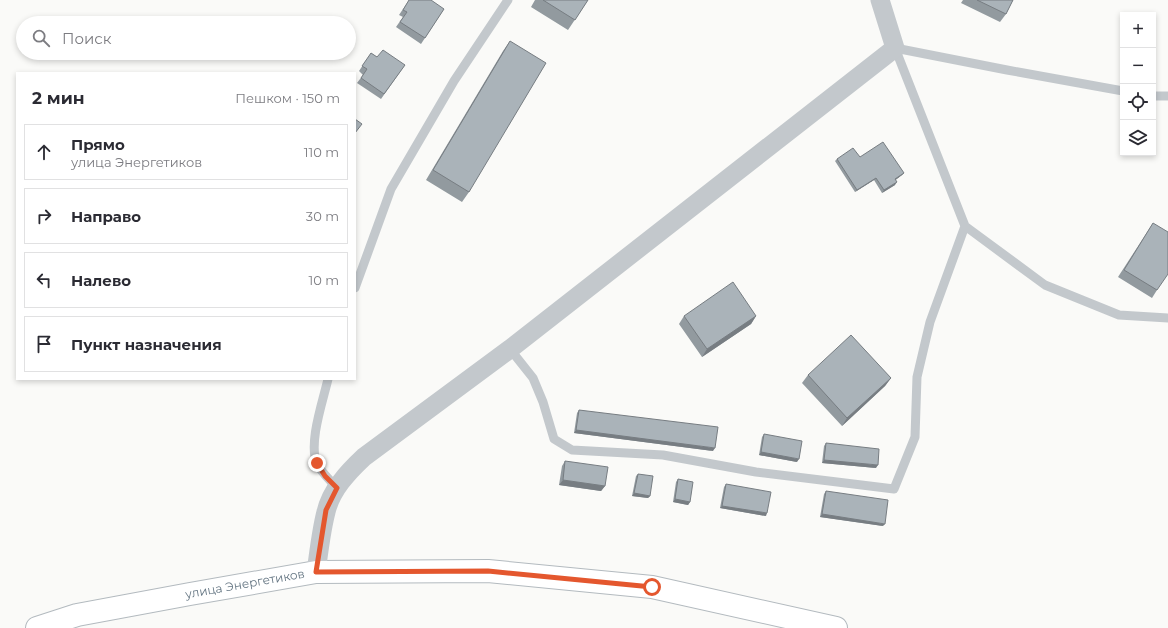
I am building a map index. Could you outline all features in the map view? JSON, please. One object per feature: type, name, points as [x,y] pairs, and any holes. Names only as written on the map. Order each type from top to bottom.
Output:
[{"type":"main road","name":"улица Энергетиков","points":[[37,628],[77,615],[316,572],[488,571],[652,587],[836,628]]},
{"type":"street","points":[[316,572],[326,510],[337,488],[348,472],[364,457],[510,349],[896,48],[880,0]]},
{"type":"lane","points":[[356,285],[391,189],[454,81],[508,0]]},
{"type":"lane","points":[[896,48],[1120,90]]},
{"type":"lane","points":[[896,48],[965,226],[1045,285],[1119,315],[1168,318]]},
{"type":"lane","points":[[1156,96],[1168,96]]},
{"type":"lane","points":[[510,349],[533,378],[543,402],[554,439],[572,450],[663,455],[756,472],[894,489],[915,437],[918,377],[930,322],[965,226]]},
{"type":"lane","points":[[328,380],[315,433],[314,446],[317,463],[325,476],[337,488]]},
{"type":"building","points":[[409,0],[431,0],[444,9],[425,38],[400,22],[407,12],[403,10]]},
{"type":"building","points":[[543,0],[588,0],[575,20]]},
{"type":"building","points":[[977,0],[1013,0],[1006,14]]},
{"type":"building","points":[[510,41],[546,63],[469,192],[433,170]]},
{"type":"building","points":[[383,50],[405,65],[384,94],[361,78],[367,69],[362,66],[371,53],[377,57]]},
{"type":"building","points":[[356,120],[362,124],[356,132]]},
{"type":"building","points":[[883,142],[904,173],[895,179],[897,182],[884,190],[876,178],[857,190],[837,159],[853,148],[860,157]]},
{"type":"building","points":[[1153,223],[1168,232],[1168,274],[1157,290],[1124,270]]},
{"type":"building","points":[[733,282],[756,316],[707,349],[684,316]]},
{"type":"building","points":[[851,335],[891,378],[847,418],[808,375]]},
{"type":"building","points":[[579,410],[718,427],[715,448],[576,430]]},
{"type":"building","points":[[764,434],[802,441],[799,459],[761,452]]},
{"type":"building","points":[[826,443],[879,449],[878,465],[824,460]]},
{"type":"building","points":[[565,461],[608,467],[605,486],[563,480]]},
{"type":"building","points":[[638,474],[653,476],[650,496],[634,493]]},
{"type":"building","points":[[678,479],[693,482],[690,502],[675,499]]},
{"type":"building","points":[[726,484],[771,492],[767,513],[722,506]]},
{"type":"building","points":[[826,491],[888,500],[885,524],[822,514]]},
{"type":"route","points":[[317,463],[325,476],[337,488],[326,510],[316,572],[488,571],[652,587]]}]
